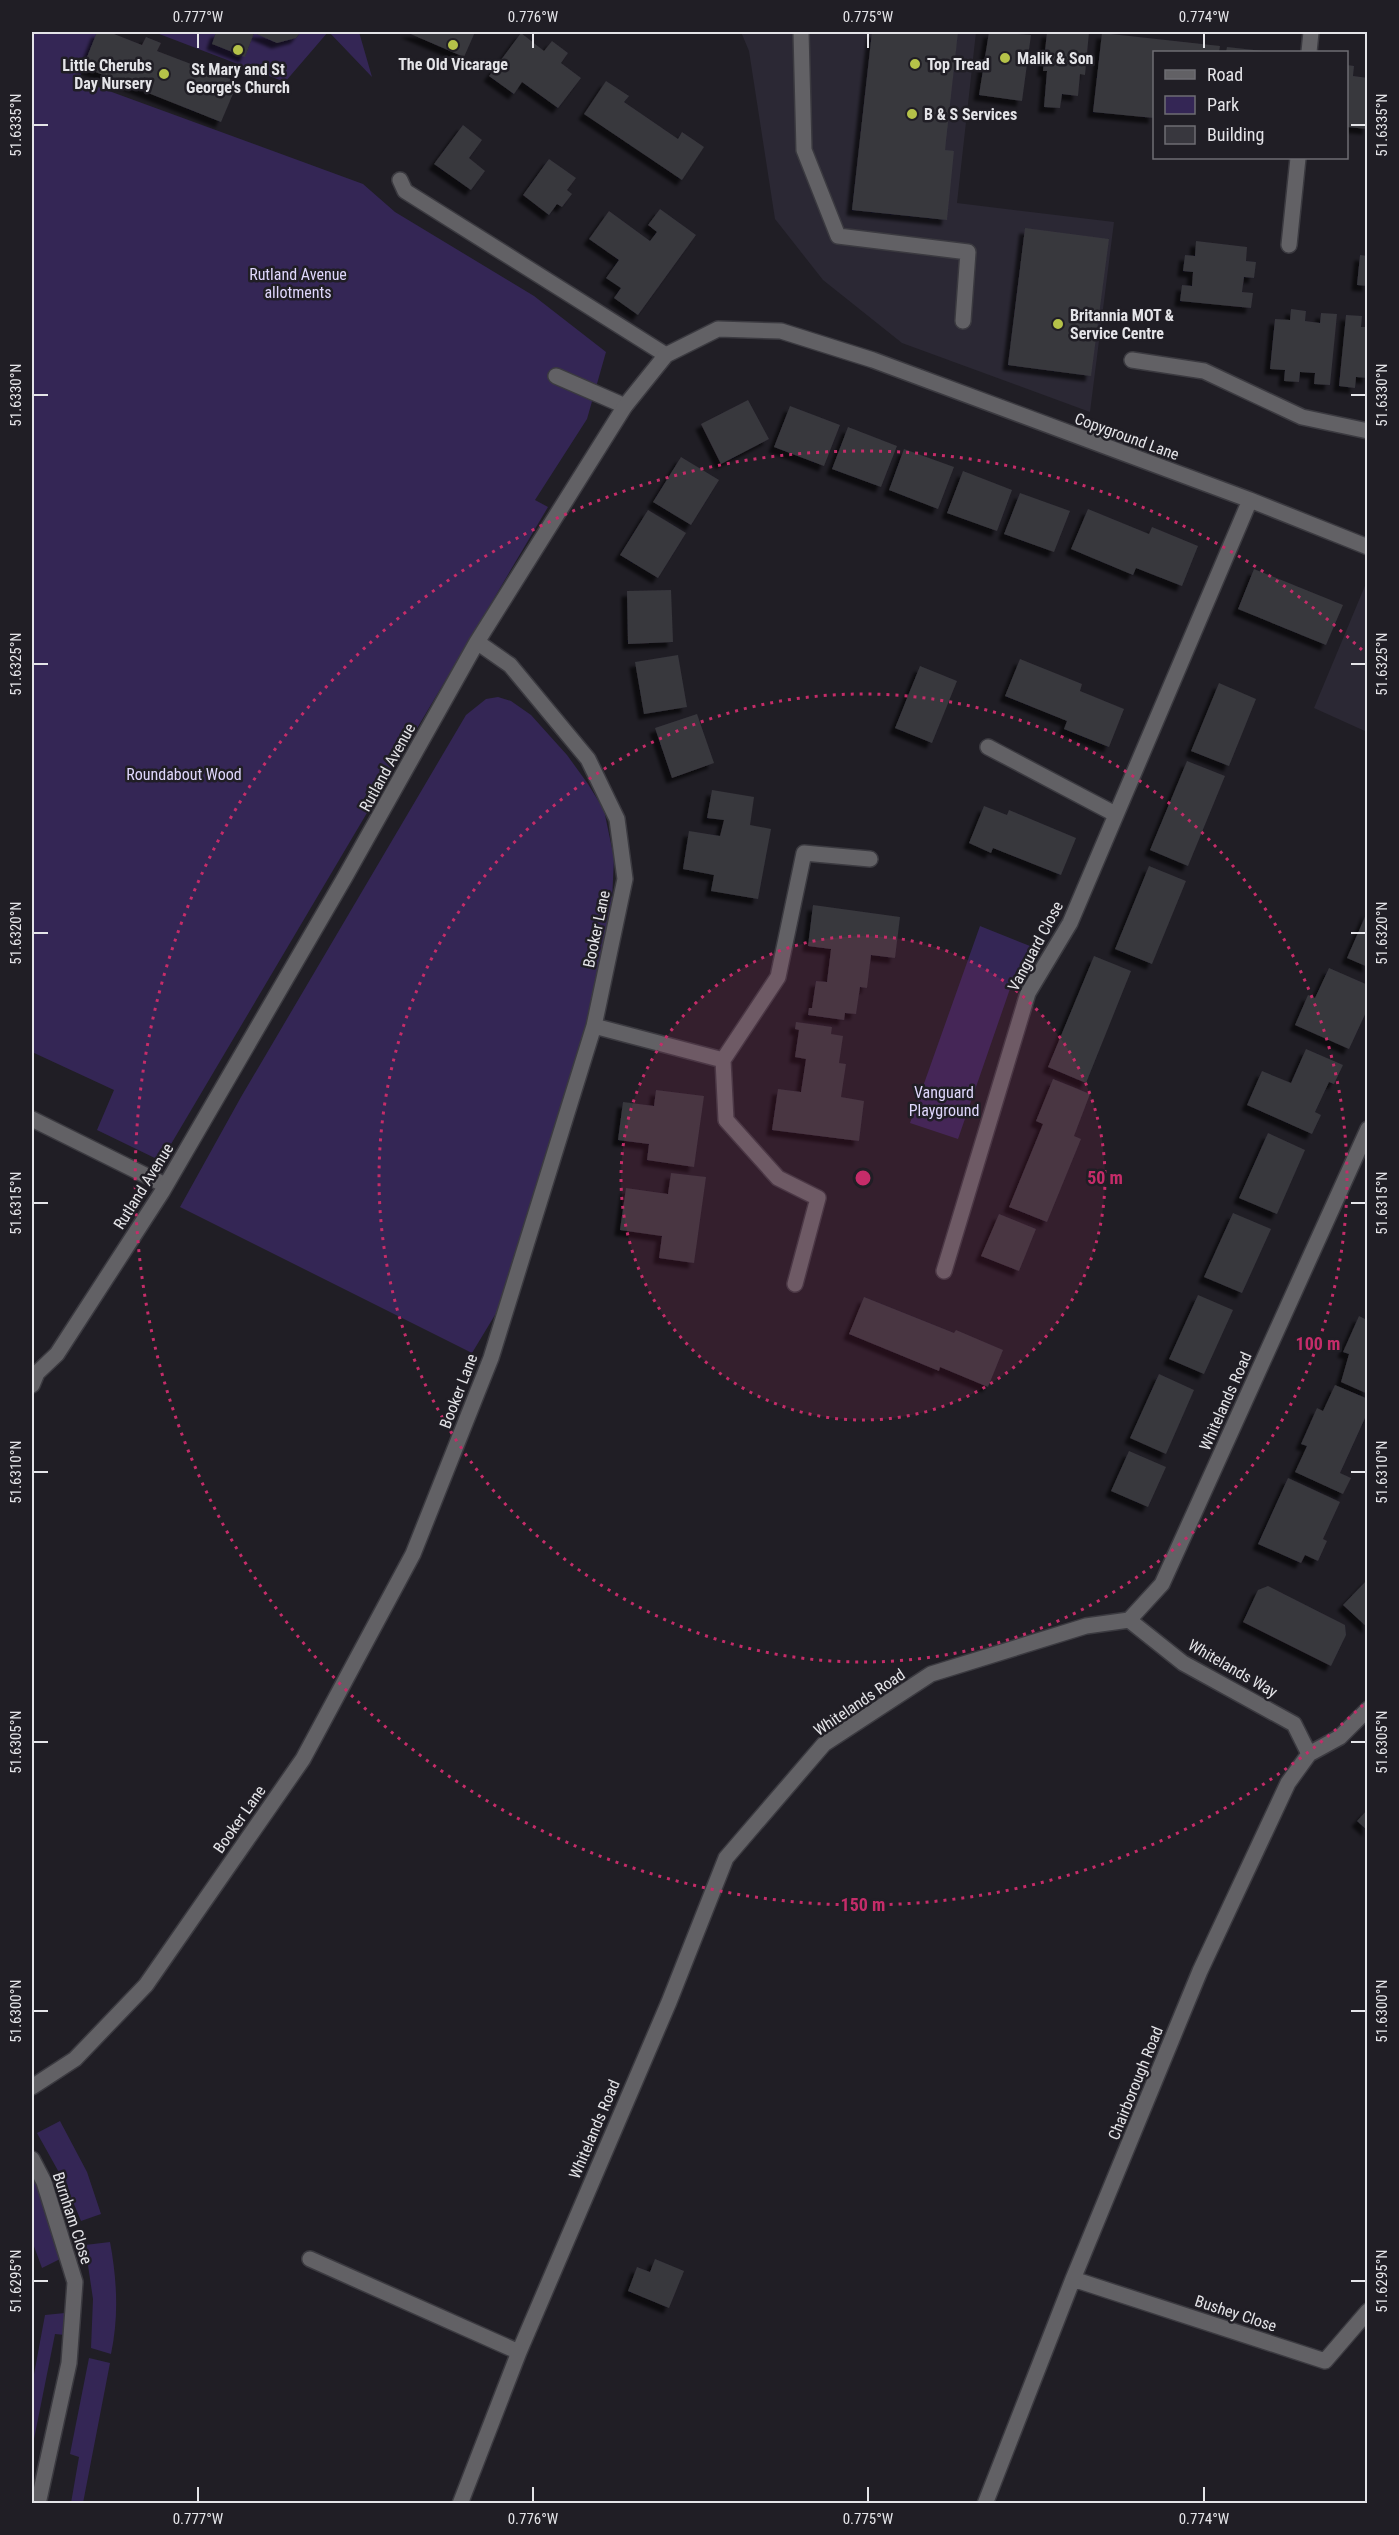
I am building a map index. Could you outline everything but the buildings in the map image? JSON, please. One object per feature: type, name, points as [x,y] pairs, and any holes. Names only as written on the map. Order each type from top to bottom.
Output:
[{"type":"street","points":[[801,32],[804,150],[838,236],[968,252],[963,321]]},
{"type":"street","points":[[1309,51],[1311,32]]},
{"type":"street","points":[[1289,245],[1298,159]]},
{"type":"street","points":[[400,180],[405,191],[666,355]]},
{"type":"street","name":"Rutland Avenue","points":[[33,1376],[57,1354],[165,1185],[345,877],[477,642],[625,406],[666,355],[718,329],[781,332],[873,360]]},
{"type":"street","name":"Copyground Lane","points":[[873,360],[1250,500],[1368,547]]},
{"type":"street","points":[[1132,360],[1204,371],[1302,417],[1368,431]]},
{"type":"street","points":[[556,376],[625,406]]},
{"type":"street","name":"Vanguard Close","points":[[944,1271],[1028,993],[1070,923],[1250,500]]},
{"type":"street","name":"Booker Lane","points":[[32,2087],[75,2059],[146,1985],[303,1759],[413,1554],[491,1358],[594,1026],[625,879],[616,819],[588,759],[510,665],[477,642]]},
{"type":"street","points":[[988,747],[1115,814]]},
{"type":"street","points":[[795,1284],[818,1198],[778,1178],[726,1120],[723,1060],[778,976],[804,853],[870,859]]},
{"type":"street","points":[[594,1026],[723,1060]]},
{"type":"street","points":[[32,1119],[165,1185]]},
{"type":"street","name":"Whitelands Road","points":[[460,2504],[519,2352],[669,2002],[726,1858],[824,1744],[932,1674],[1086,1626],[1129,1620],[1162,1584],[1368,1129]]},
{"type":"street","name":"Whitelands Way","points":[[1129,1620],[1183,1663],[1294,1724],[1310,1754]]},
{"type":"street","name":"Chairborough Road","points":[[985,2504],[1073,2279],[1200,1971],[1288,1783],[1310,1754],[1340,1737],[1368,1709]]},
{"type":"street","name":"Burnham Close","points":[[32,2159],[44,2182],[75,2282],[69,2363],[38,2504]]},
{"type":"street","points":[[310,2259],[519,2352]]},
{"type":"street","name":"Bushey Close","points":[[1073,2279],[1325,2361],[1368,2311]]},
{"type":"shaded area","points":[[741,32],[976,32],[957,203],[1114,222],[1090,412],[902,343],[823,280],[775,219],[749,51]]},
{"type":"shaded area","points":[[1367,581],[1368,732],[1314,708]]},
{"type":"green space","points":[[32,32],[97,32],[79,80],[363,184],[395,212],[534,296],[606,352],[587,419],[535,500],[548,507],[161,1161],[97,1130],[114,1090],[32,1052]]},
{"type":"green space","points":[[154,32],[216,32],[212,44],[245,56],[254,33],[277,42],[296,38],[301,32],[328,32],[285,82]]},
{"type":"green space","points":[[329,32],[359,32],[372,77]]},
{"type":"green space","points":[[498,697],[511,701],[531,715],[567,755],[588,784],[604,810],[614,858],[612,901],[586,1033],[504,1300],[472,1353],[180,1207],[241,1097],[466,715],[486,699]]},
{"type":"green space","name":"Vanguard Playground","points":[[980,926],[1030,946],[1012,983],[958,1139],[910,1123]]},
{"type":"green space","points":[[60,2121],[87,2172],[101,2214],[81,2221],[66,2185],[37,2133]]},
{"type":"green space","points":[[32,2172],[57,2235],[60,2259],[42,2268],[32,2241]]},
{"type":"green space","points":[[110,2242],[116,2298],[111,2354],[91,2348],[93,2299],[85,2245]]},
{"type":"green space","points":[[65,2313],[65,2335],[55,2334],[32,2449],[32,2385],[45,2315]]},
{"type":"green space","points":[[89,2358],[110,2363],[83,2503],[71,2503],[79,2457],[70,2454]]},
{"type":"place","name":"The Old Vicarage","points":[[453,45]]},
{"type":"place","name":"St Mary and St George's Church","points":[[238,50]]},
{"type":"place","name":"Malik & Son","points":[[1005,58]]},
{"type":"place","name":"Top Tread","points":[[915,64]]},
{"type":"place","name":"Little Cherubs Day Nursery","points":[[164,74]]},
{"type":"place","name":"B & S Services","points":[[912,114]]},
{"type":"place","name":"Britannia MOT & Service Centre","points":[[1058,324]]},
{"type":"park label","name":"Rutland Avenue allotments","points":[[298,283]]},
{"type":"park label","name":"Roundabout Wood","points":[[184,774]]}]
